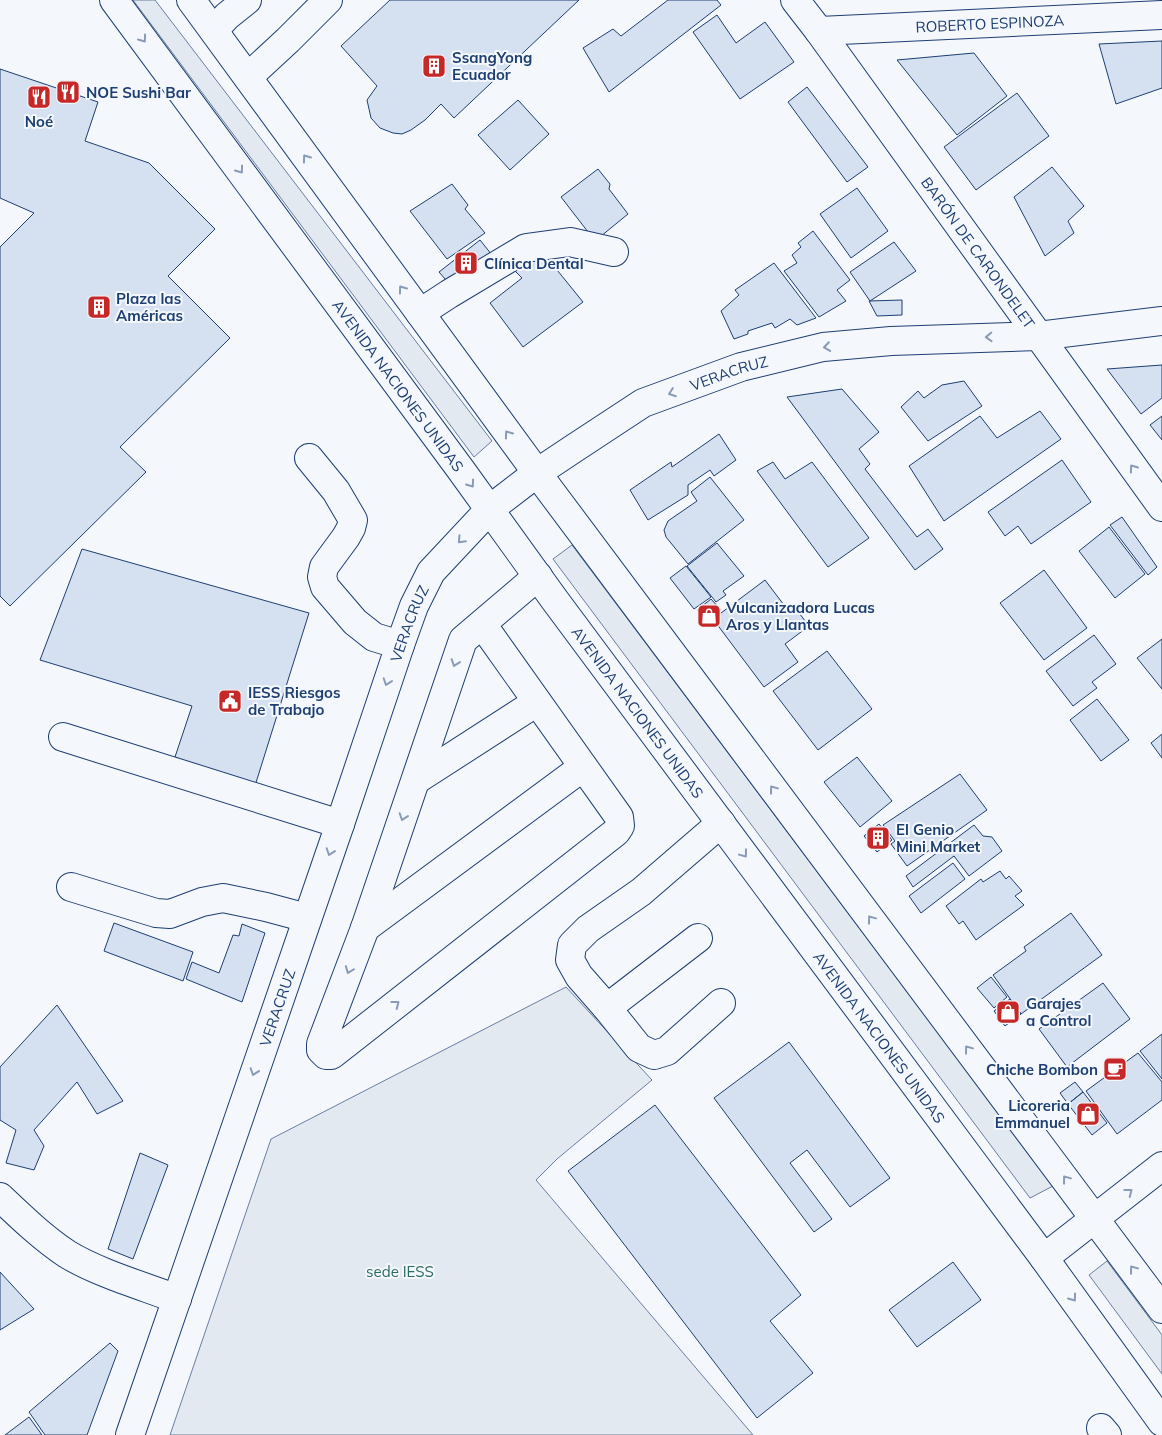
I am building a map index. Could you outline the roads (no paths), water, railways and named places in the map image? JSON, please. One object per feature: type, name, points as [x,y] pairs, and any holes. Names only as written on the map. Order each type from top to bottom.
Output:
[{"type":"main road","name":"AVENIDA NACIONES UNIDAS","points":[[114,0],[1044,1258],[1162,1422]]},
{"type":"main road","points":[[192,0],[537,474],[1162,1309]]},
{"type":"main road","points":[[214,30],[227,16],[247,0]]},
{"type":"main road","points":[[248,78],[328,0]]},
{"type":"main road","name":"BARÓN DE CARONDELET","points":[[795,0],[1162,507]]},
{"type":"main road","name":"ROBERTO ESPINOZA","points":[[819,31],[1162,15]]},
{"type":"main road","points":[[420,313],[526,248],[570,242],[614,252]]},
{"type":"main road","name":"VERACRUZ","points":[[130,1435],[400,645],[414,606],[431,572],[490,509],[537,474],[643,403],[740,367],[823,347],[891,341],[1038,336],[1162,321]]},
{"type":"main road","points":[[309,458],[336,491],[353,520],[346,537],[324,567],[322,577],[325,587],[354,622],[374,637],[400,645]]},
{"type":"main road","points":[[482,624],[620,817],[620,826],[616,832],[332,1055],[326,1055],[321,1050],[321,1044],[365,928],[463,640],[538,576]]},
{"type":"main road","points":[[416,780],[537,702]]},
{"type":"main road","points":[[63,737],[340,824]]},
{"type":"main road","points":[[365,928],[583,767]]},
{"type":"main road","points":[[721,823],[641,892],[588,929],[572,945],[570,960],[578,976],[639,1048],[654,1055],[667,1051],[721,1003]]},
{"type":"main road","points":[[71,887],[156,913],[170,914],[202,902],[223,898],[307,918]]},
{"type":"main road","points":[[607,1008],[698,938]]},
{"type":"main road","points":[[1044,1258],[1162,1166]]},
{"type":"main road","points":[[0,1198],[34,1229],[68,1254],[96,1268],[177,1299]]},
{"type":"place","name":"SsangYong Ecuador","points":[[434,66]]},
{"type":"place","name":"NOE Sushi Bar","points":[[68,92]]},
{"type":"place","name":"Noé","points":[[39,97]]},
{"type":"place","name":"Clínica Dental","points":[[466,263]]},
{"type":"place","name":"Plaza las Américas","points":[[99,307]]},
{"type":"place","name":"Vulcanizadora Lucas Aros y Llantas","points":[[709,616]]},
{"type":"place","name":"IESS Riesgos de Trabajo","points":[[230,701]]},
{"type":"place","name":"El Genio Mini Market","points":[[878,838]]},
{"type":"place","name":"Garajes a Control","points":[[1008,1012]]},
{"type":"place","name":"Chiche Bombon","points":[[1115,1069]]},
{"type":"place","name":"Licoreria Emmanuel","points":[[1088,1114]]},
{"type":"park label","name":"sede IESS","points":[[400,1271]]}]
